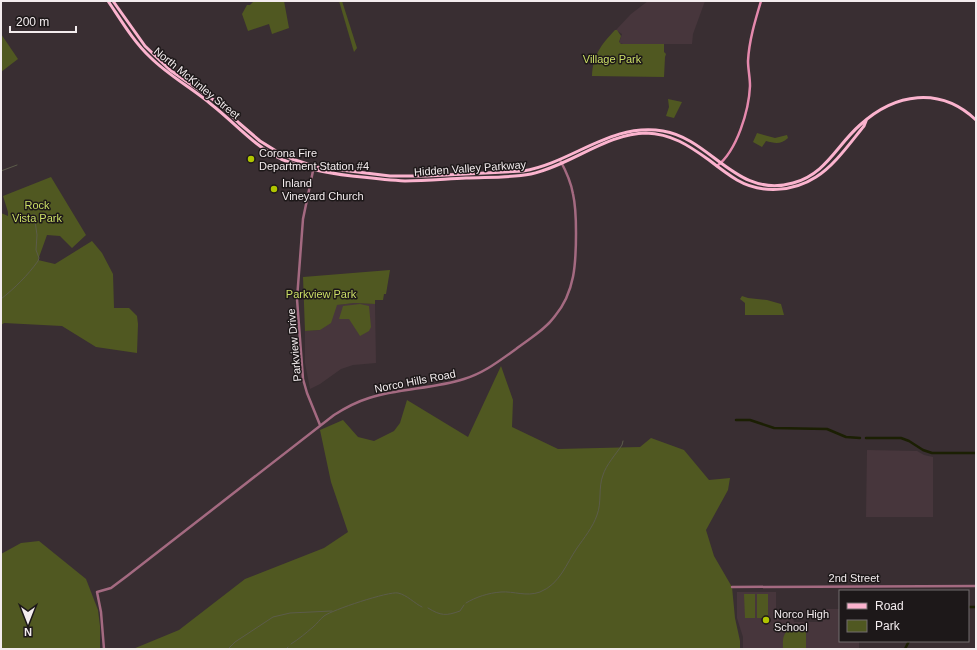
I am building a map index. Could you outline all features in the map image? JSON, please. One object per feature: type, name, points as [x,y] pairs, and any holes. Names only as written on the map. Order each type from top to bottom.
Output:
[{"type":"main road","name":"North McKinley Street","points":[[108,1],[141,48],[168,73],[214,106],[257,145],[279,158],[300,167],[314,168]]},
{"type":"main road","name":"North McKinley Street","points":[[113,1],[145,46],[170,70],[221,105],[260,142],[281,154],[314,168]]},
{"type":"main road","points":[[718,167],[738,136],[747,108],[750,84],[748,61],[760,1]]},
{"type":"main road","name":"Hidden Valley Parkway","points":[[314,168],[390,176],[426,176],[523,171],[561,162],[617,134],[632,130],[645,129],[669,132],[690,141],[739,176],[750,181],[774,185],[792,183],[804,179],[819,170],[860,124],[879,110],[906,99],[922,97],[940,99],[963,110],[976,120]]},
{"type":"main road","name":"Hidden Valley Parkway","points":[[314,168],[372,178],[408,181],[522,175],[538,172],[618,138],[632,134],[645,133],[660,134],[677,139],[688,145],[737,180],[762,189],[773,189],[794,187],[805,183],[822,173],[864,126],[866,121]]},
{"type":"main road","points":[[362,173],[372,178]]},
{"type":"main road","points":[[390,176],[408,181],[426,176]]},
{"type":"street","name":"Norco Hills Road","points":[[104,649],[101,612],[97,592],[111,588],[320,425],[347,406],[370,397],[454,382],[480,373],[512,352],[552,321],[562,307],[569,292],[576,262],[575,201],[570,182],[561,162]]},
{"type":"street","name":"Parkview Drive","points":[[314,168],[303,219],[297,299],[303,379],[320,425]]},
{"type":"street","name":"2nd Street","points":[[732,587],[976,586]]},
{"type":"shaded area","points":[[648,1],[705,1],[693,34],[692,44],[619,43],[622,34],[616,30],[631,14]]},
{"type":"shaded area","points":[[354,303],[375,304],[376,363],[353,365],[341,369],[320,384],[310,389],[305,363],[305,331],[320,330],[336,305]]},
{"type":"shaded area","points":[[867,450],[917,451],[924,455],[933,457],[933,517],[866,517]]},
{"type":"shaded area","name":"Norco High School","points":[[737,592],[776,592],[776,617],[793,617],[794,622],[823,622],[823,609],[839,609],[839,642],[859,642],[859,649],[743,649],[743,637],[737,618]]},
{"type":"green space","points":[[254,1],[284,1],[289,28],[272,34],[269,24],[248,31],[242,14],[247,5],[250,5]]},
{"type":"green space","points":[[339,1],[342,1],[357,48],[354,52]]},
{"type":"green space","name":"Village Park","points":[[615,30],[617,30],[621,36],[619,42],[621,44],[664,44],[664,52],[666,54],[664,77],[592,76],[596,56]]},
{"type":"green space","points":[[1,34],[18,59],[1,72]]},
{"type":"green space","points":[[668,99],[682,102],[674,118],[666,116],[669,107]]},
{"type":"green space","points":[[757,133],[775,138],[787,135],[788,138],[780,143],[766,141],[762,147],[753,142]]},
{"type":"green space","name":"Rock Vista Park","points":[[51,177],[86,235],[72,248],[60,236],[47,235],[38,260],[55,264],[92,241],[102,253],[113,274],[114,308],[129,308],[137,316],[137,353],[96,347],[62,326],[4,323],[1,325],[1,213],[8,216],[3,196]]},
{"type":"green space","name":"Parkview Park","points":[[390,270],[386,294],[384,294],[383,300],[375,300],[375,304],[354,303],[337,305],[331,323],[320,330],[305,331],[303,277]]},
{"type":"green space","points":[[742,296],[781,304],[784,315],[745,315],[745,303],[740,299]]},
{"type":"green space","points":[[360,304],[369,306],[371,327],[369,331],[360,336],[349,319],[339,319],[343,306]]},
{"type":"green space","points":[[501,366],[513,400],[512,427],[558,449],[640,447],[651,438],[684,450],[709,480],[730,478],[728,490],[706,530],[714,556],[732,587],[740,649],[133,649],[179,630],[245,579],[324,548],[348,532],[331,482],[320,430],[343,420],[358,437],[374,441],[394,431],[400,423],[407,400],[468,437]]},
{"type":"green space","points":[[39,541],[86,579],[98,610],[100,649],[1,649],[1,554],[21,543]]},
{"type":"green space","points":[[744,594],[755,594],[755,618],[745,618]]},
{"type":"green space","points":[[757,594],[768,594],[768,618],[757,618]]},
{"type":"green space","points":[[787,631],[806,631],[806,649],[783,649],[784,637]]},
{"type":"waterway","points":[[1,171],[17,165]]},
{"type":"waterway","points":[[1,299],[21,281],[38,261],[39,258],[36,250],[37,235],[34,214]]},
{"type":"waterway","points":[[736,420],[750,420],[774,428],[827,429],[846,437],[860,438]]},
{"type":"waterway","points":[[866,438],[901,438],[923,450],[932,453],[976,453]]},
{"type":"waterway","points":[[466,603],[482,596],[496,593],[506,592],[530,594],[540,592],[558,579],[593,524],[598,510],[604,471],[622,445],[623,441]]},
{"type":"waterway","points":[[291,644],[329,613],[373,598],[398,593],[404,595],[422,607]]},
{"type":"waterway","points":[[428,608],[440,614],[451,614],[460,611],[464,605]]},
{"type":"waterway","points":[[969,607],[976,607]]},
{"type":"waterway","points":[[228,649],[235,642],[273,617],[290,613],[332,611]]},
{"type":"waterway","points":[[905,649],[908,642]]},
{"type":"place","name":"Corona Fire Department Station #4","points":[[251,159]]},
{"type":"place","name":"Inland Vineyard Church","points":[[274,189]]},
{"type":"place","name":"Norco High School","points":[[766,620]]}]
